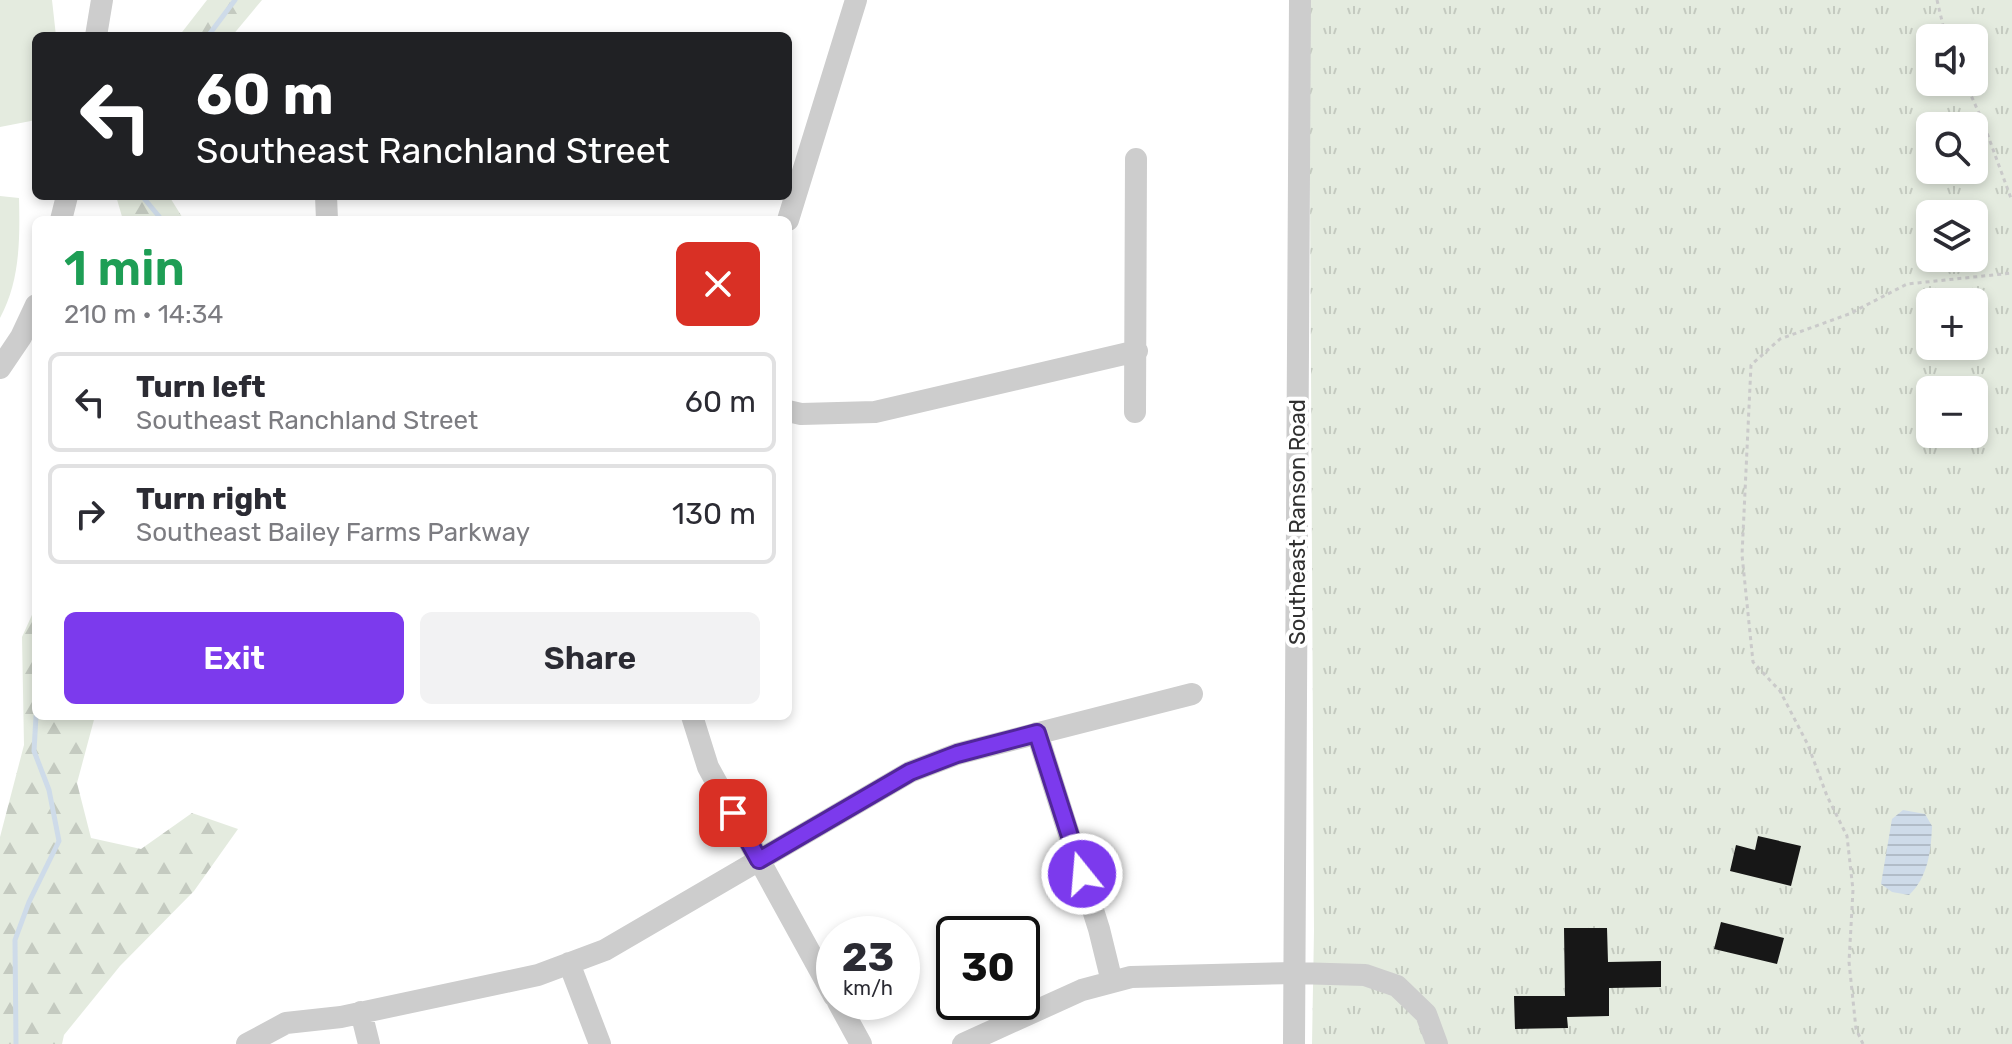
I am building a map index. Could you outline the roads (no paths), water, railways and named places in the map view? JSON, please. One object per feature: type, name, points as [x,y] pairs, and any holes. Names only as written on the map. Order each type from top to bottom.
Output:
[{"type":"street","points":[[97,32],[102,0]]},
{"type":"street","points":[[789,216],[856,0]]},
{"type":"street","name":"Southeast Ranson Road","points":[[1294,1044],[1300,0]]},
{"type":"street","points":[[1135,412],[1136,159]]},
{"type":"street","points":[[0,368],[21,337],[32,314]]},
{"type":"street","points":[[792,412],[875,412],[1137,351]]},
{"type":"street","points":[[247,1044],[286,1023],[361,1012],[538,975],[605,950],[910,772],[957,754],[1192,694]]},
{"type":"street","points":[[693,720],[708,767],[816,963]]},
{"type":"street","points":[[1037,733],[1099,929],[1112,982]]},
{"type":"street","points":[[569,963],[600,1044]]},
{"type":"street","points":[[963,1044],[1082,990],[1131,977],[1295,973],[1365,975],[1397,986],[1426,1014],[1437,1044]]},
{"type":"street","points":[[361,1012],[369,1044]]},
{"type":"street","points":[[848,1020],[861,1044]]},
{"type":"water","points":[[1903,810],[1925,814],[1932,826],[1924,872],[1909,895],[1892,892],[1881,884],[1892,819]]},
{"type":"waterway","points":[[211,32],[235,0]]},
{"type":"waterway","points":[[145,200],[159,216]]},
{"type":"waterway","points":[[16,1044],[15,940],[29,902],[59,841],[49,790],[34,751],[36,720]]}]
